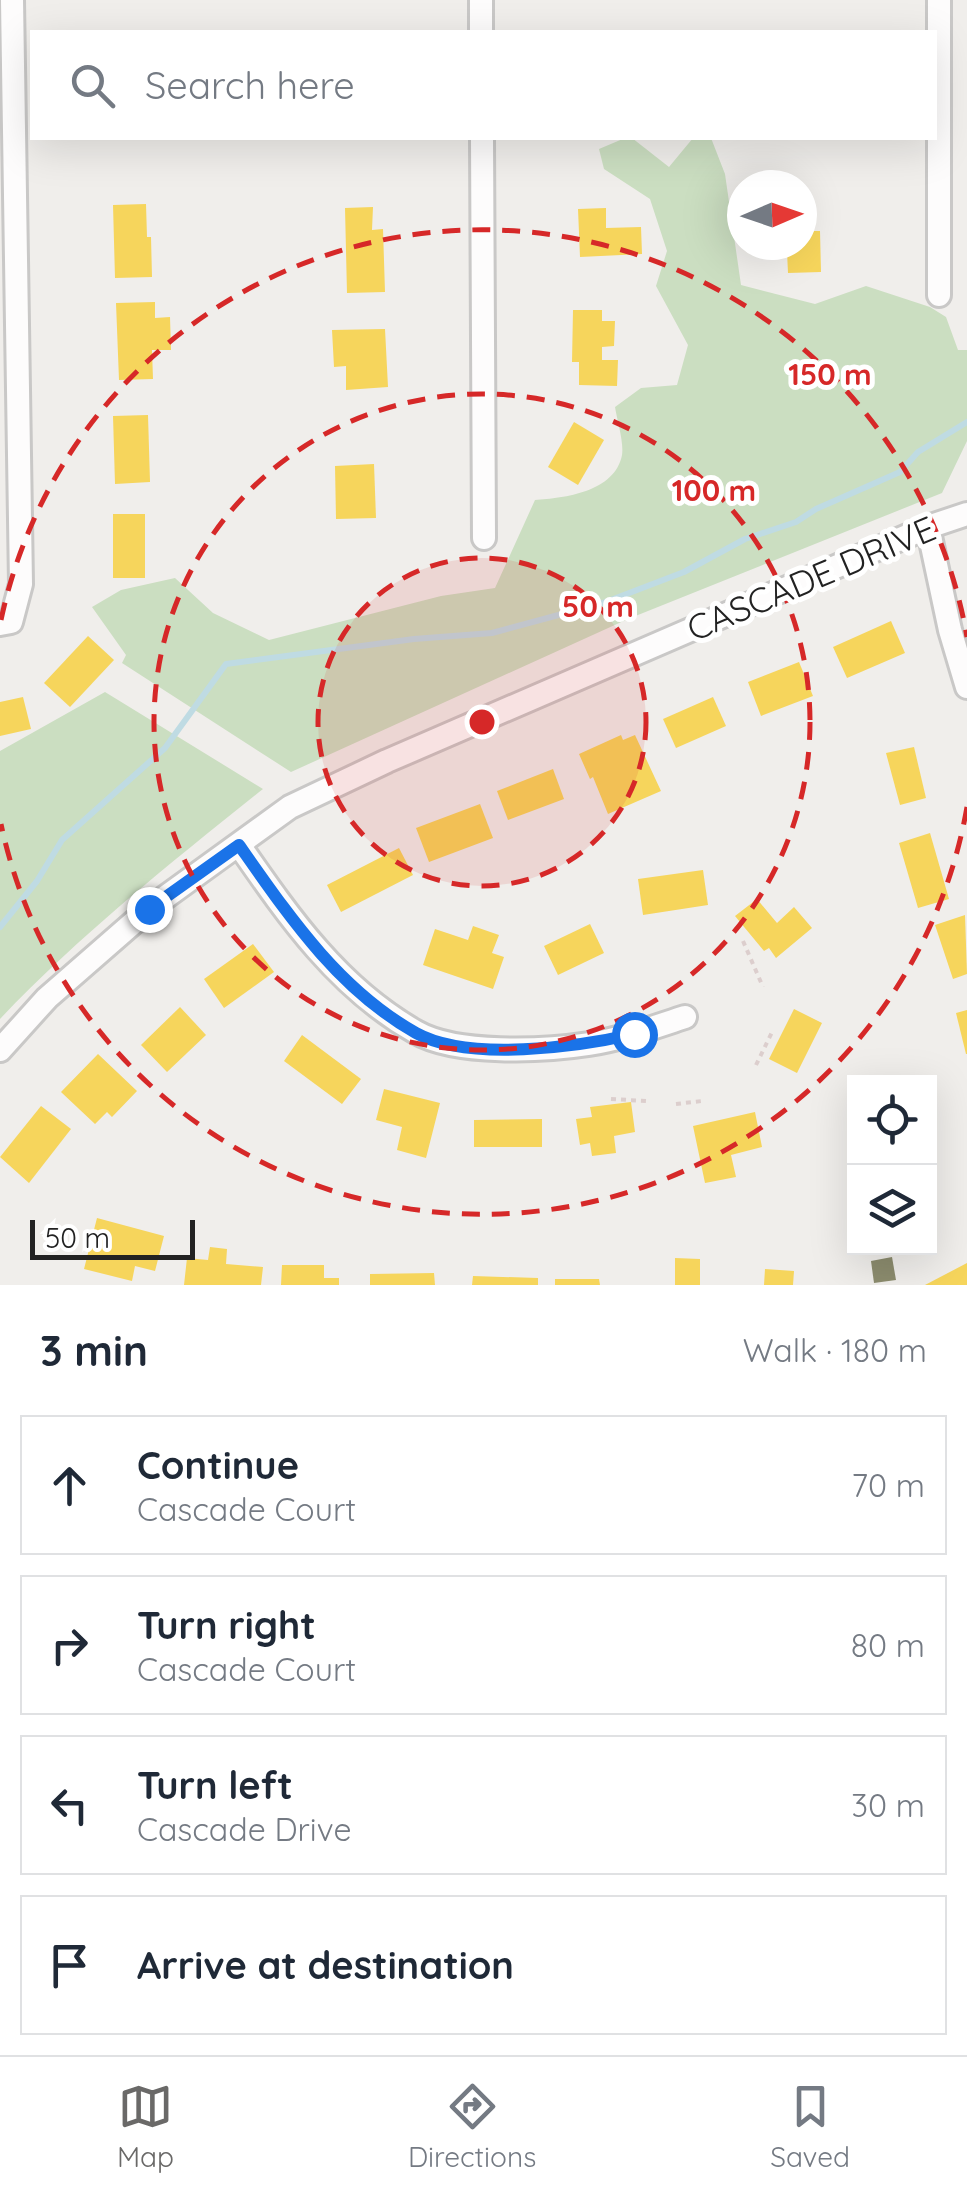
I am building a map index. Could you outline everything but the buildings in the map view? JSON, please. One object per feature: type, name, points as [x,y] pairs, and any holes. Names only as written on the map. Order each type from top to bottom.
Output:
[{"type":"street","points":[[5,623],[20,584],[12,0]]},
{"type":"street","points":[[481,0],[482,30]]},
{"type":"street","points":[[939,294],[940,0]]},
{"type":"street","points":[[482,140],[484,538]]},
{"type":"street","name":"CASCADE DRIVE","points":[[0,1050],[48,998],[149,909],[290,807],[928,526],[967,514]]},
{"type":"street","points":[[928,526],[950,630],[967,687]]},
{"type":"street","points":[[239,845],[316,951],[354,989],[418,1034],[468,1047],[589,1044],[685,1016]]},
{"type":"path","points":[[743,942],[763,988]]},
{"type":"path","points":[[756,1065],[773,1030]]},
{"type":"path","points":[[612,1099],[646,1101]]},
{"type":"path","points":[[676,1104],[702,1102]]},
{"type":"green space","points":[[620,140],[635,140],[669,167],[691,140],[712,140],[727,188],[727,260],[737,260],[741,285],[815,304],[866,286],[930,307],[946,317],[958,350],[967,350],[967,441],[942,493],[628,619],[291,772],[122,663],[126,655],[92,607],[121,590],[175,578],[213,613],[269,640],[441,596],[495,588],[535,500],[587,491],[610,477],[622,455],[615,407],[641,388],[677,385],[688,345],[656,286],[667,251],[650,199],[604,169],[599,149]]},
{"type":"green space","points":[[105,692],[263,789],[95,928],[0,1019],[0,751]]},
{"type":"waterway","points":[[0,927],[37,881],[62,840],[165,748],[226,664],[414,639],[492,633],[603,603],[684,572],[745,539],[796,522],[816,509],[900,472],[918,452],[967,422]]},
{"type":"route","points":[[149,909],[239,845],[316,951],[354,989],[418,1034],[468,1047],[533,1048],[589,1044],[634,1034]]}]
